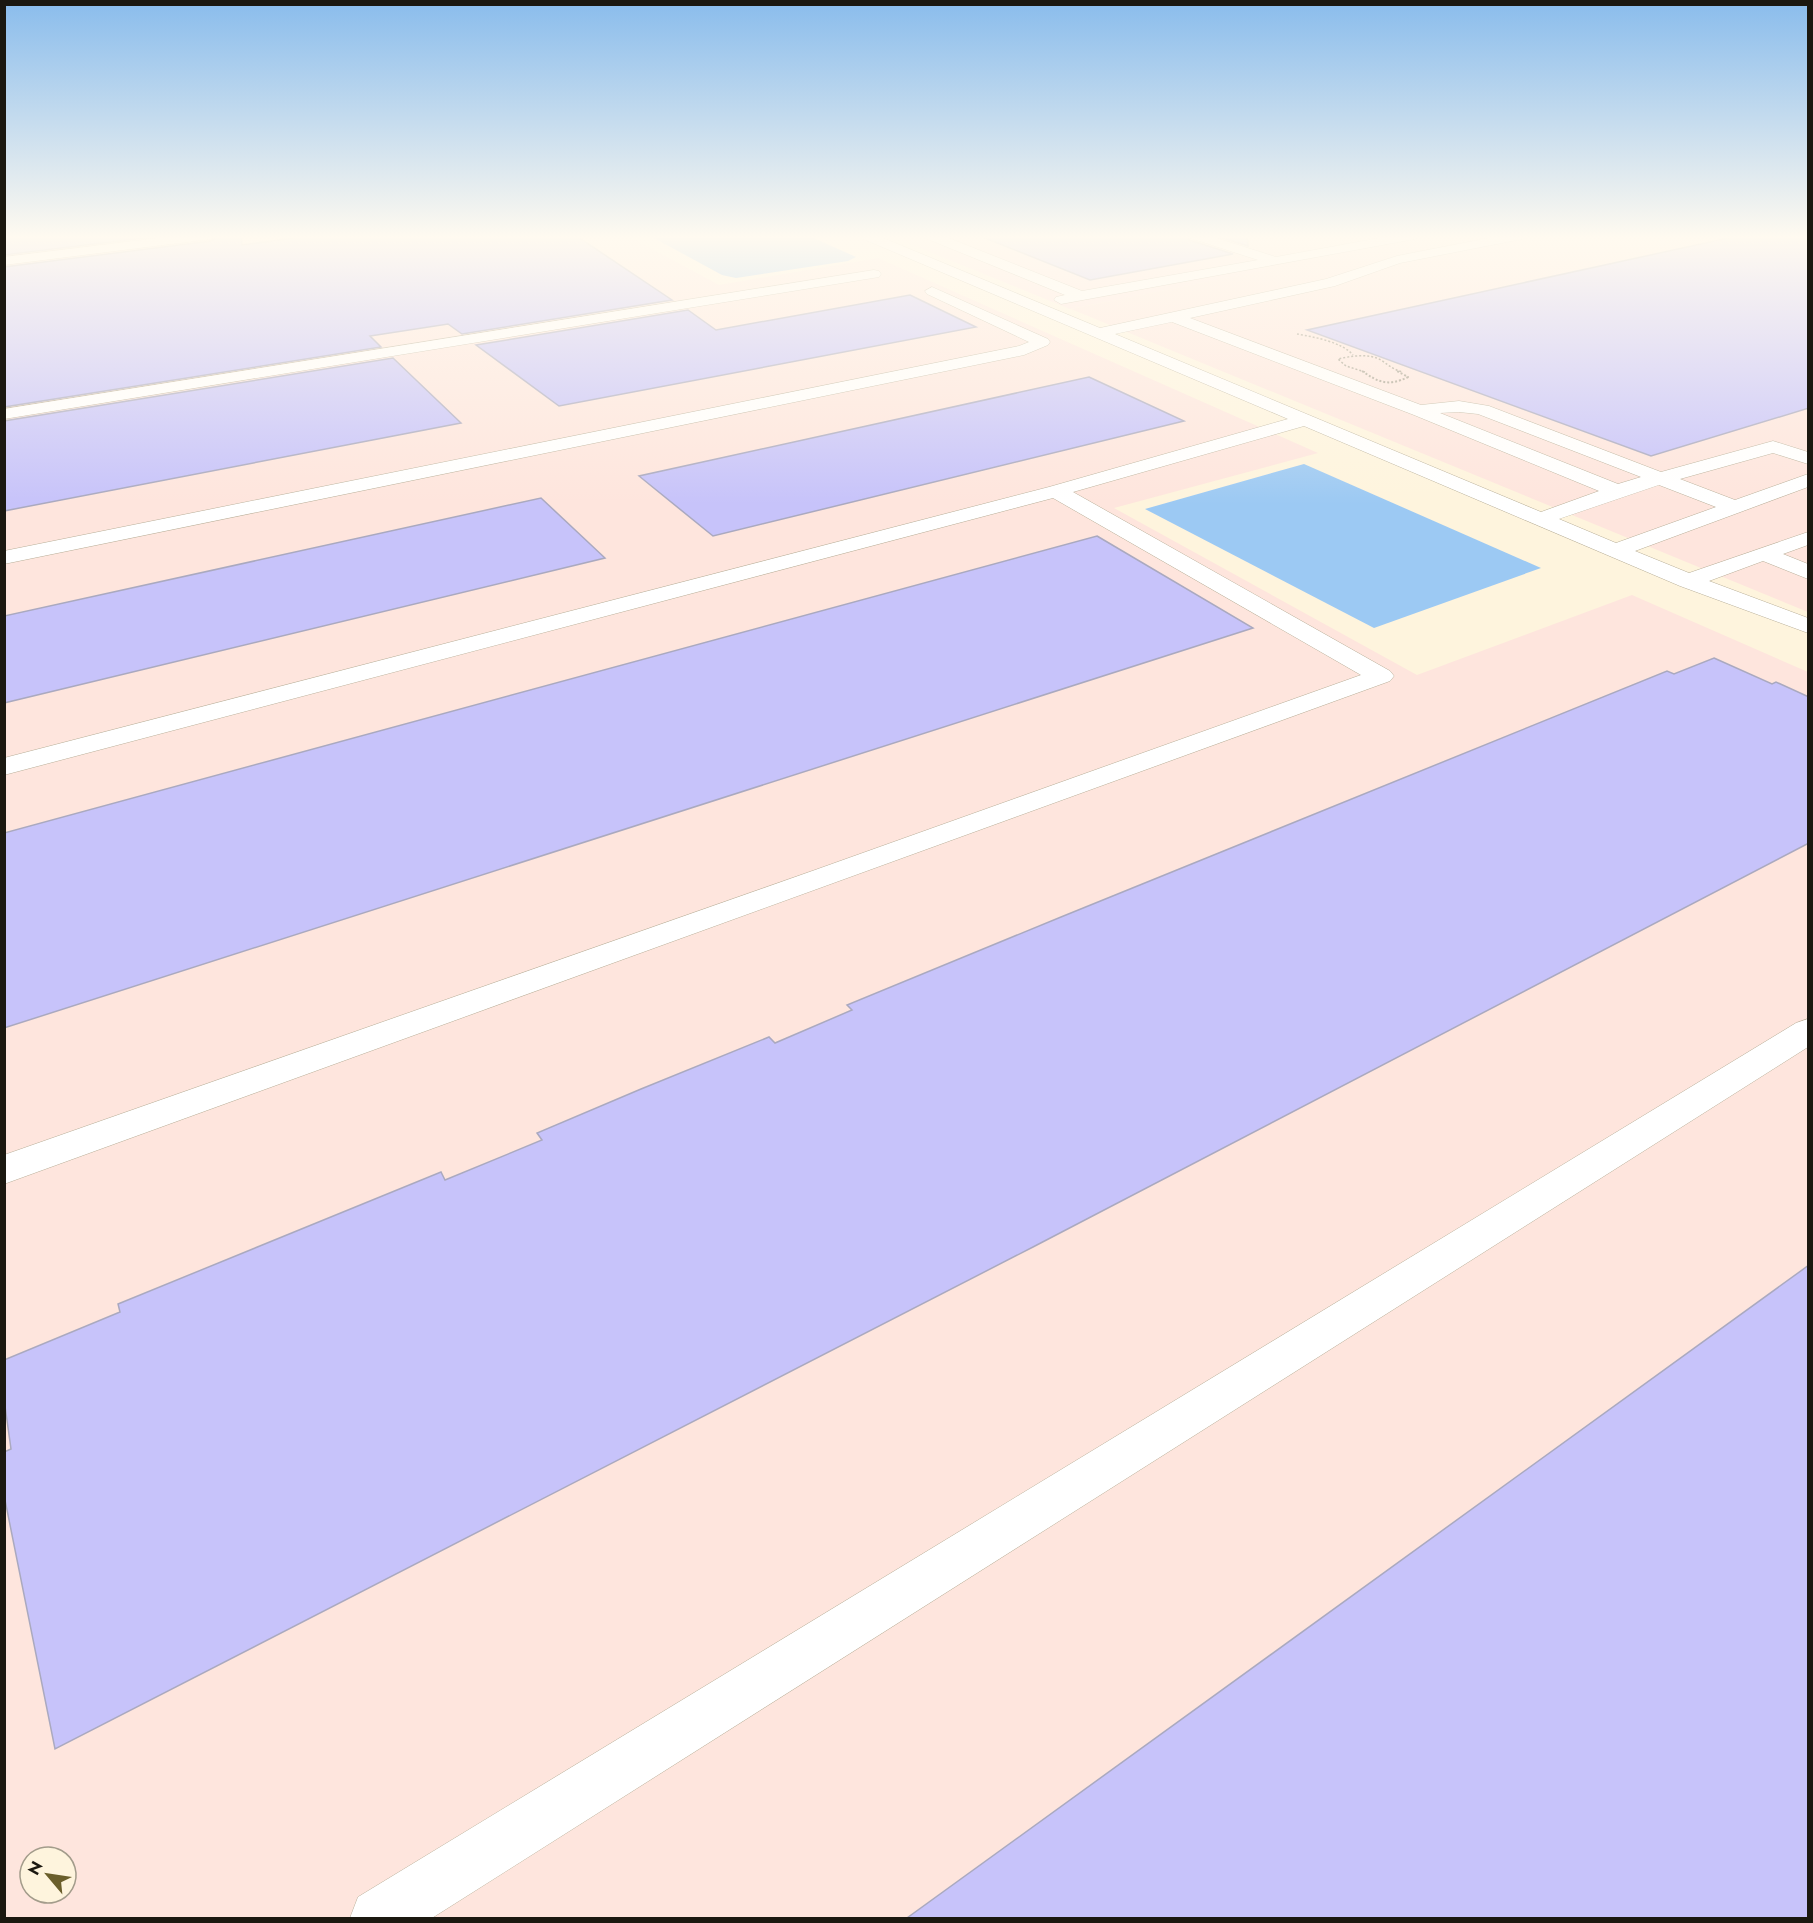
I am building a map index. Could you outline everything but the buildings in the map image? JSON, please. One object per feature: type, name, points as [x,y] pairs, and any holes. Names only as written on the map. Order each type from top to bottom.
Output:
[{"type":"street","points":[[4,414],[555,325]]},
{"type":"street","points":[[4,558],[1024,350],[1042,342],[1005,325]]},
{"type":"street","points":[[1080,325],[1689,581],[1809,626]]},
{"type":"street","points":[[1099,333],[1138,325]]},
{"type":"street","points":[[1194,325],[1420,411],[1617,490]]},
{"type":"street","points":[[1420,411],[1447,405],[1464,405],[1484,410],[1736,507]]},
{"type":"street","points":[[4,767],[1056,491],[1306,420]]},
{"type":"street","points":[[1541,519],[1617,490],[1773,447],[1800,436]]},
{"type":"street","points":[[1773,447],[1809,458]]},
{"type":"street","points":[[1617,550],[1809,480]]},
{"type":"street","points":[[4,1170],[1381,676],[1056,491]]},
{"type":"street","points":[[1689,581],[1809,538]]},
{"type":"street","points":[[1764,554],[1809,572]]},
{"type":"street","points":[[379,1918],[1809,1030]]},
{"type":"shaded area","points":[[5,325],[1029,325],[1318,453],[1114,508],[1417,675],[1632,595],[1808,672],[1808,1918],[5,1918]]},
{"type":"shaded area","points":[[1109,325],[1808,325],[1808,612]]},
{"type":"water","points":[[1304,464],[1541,568],[1374,628],[1145,509]]}]
